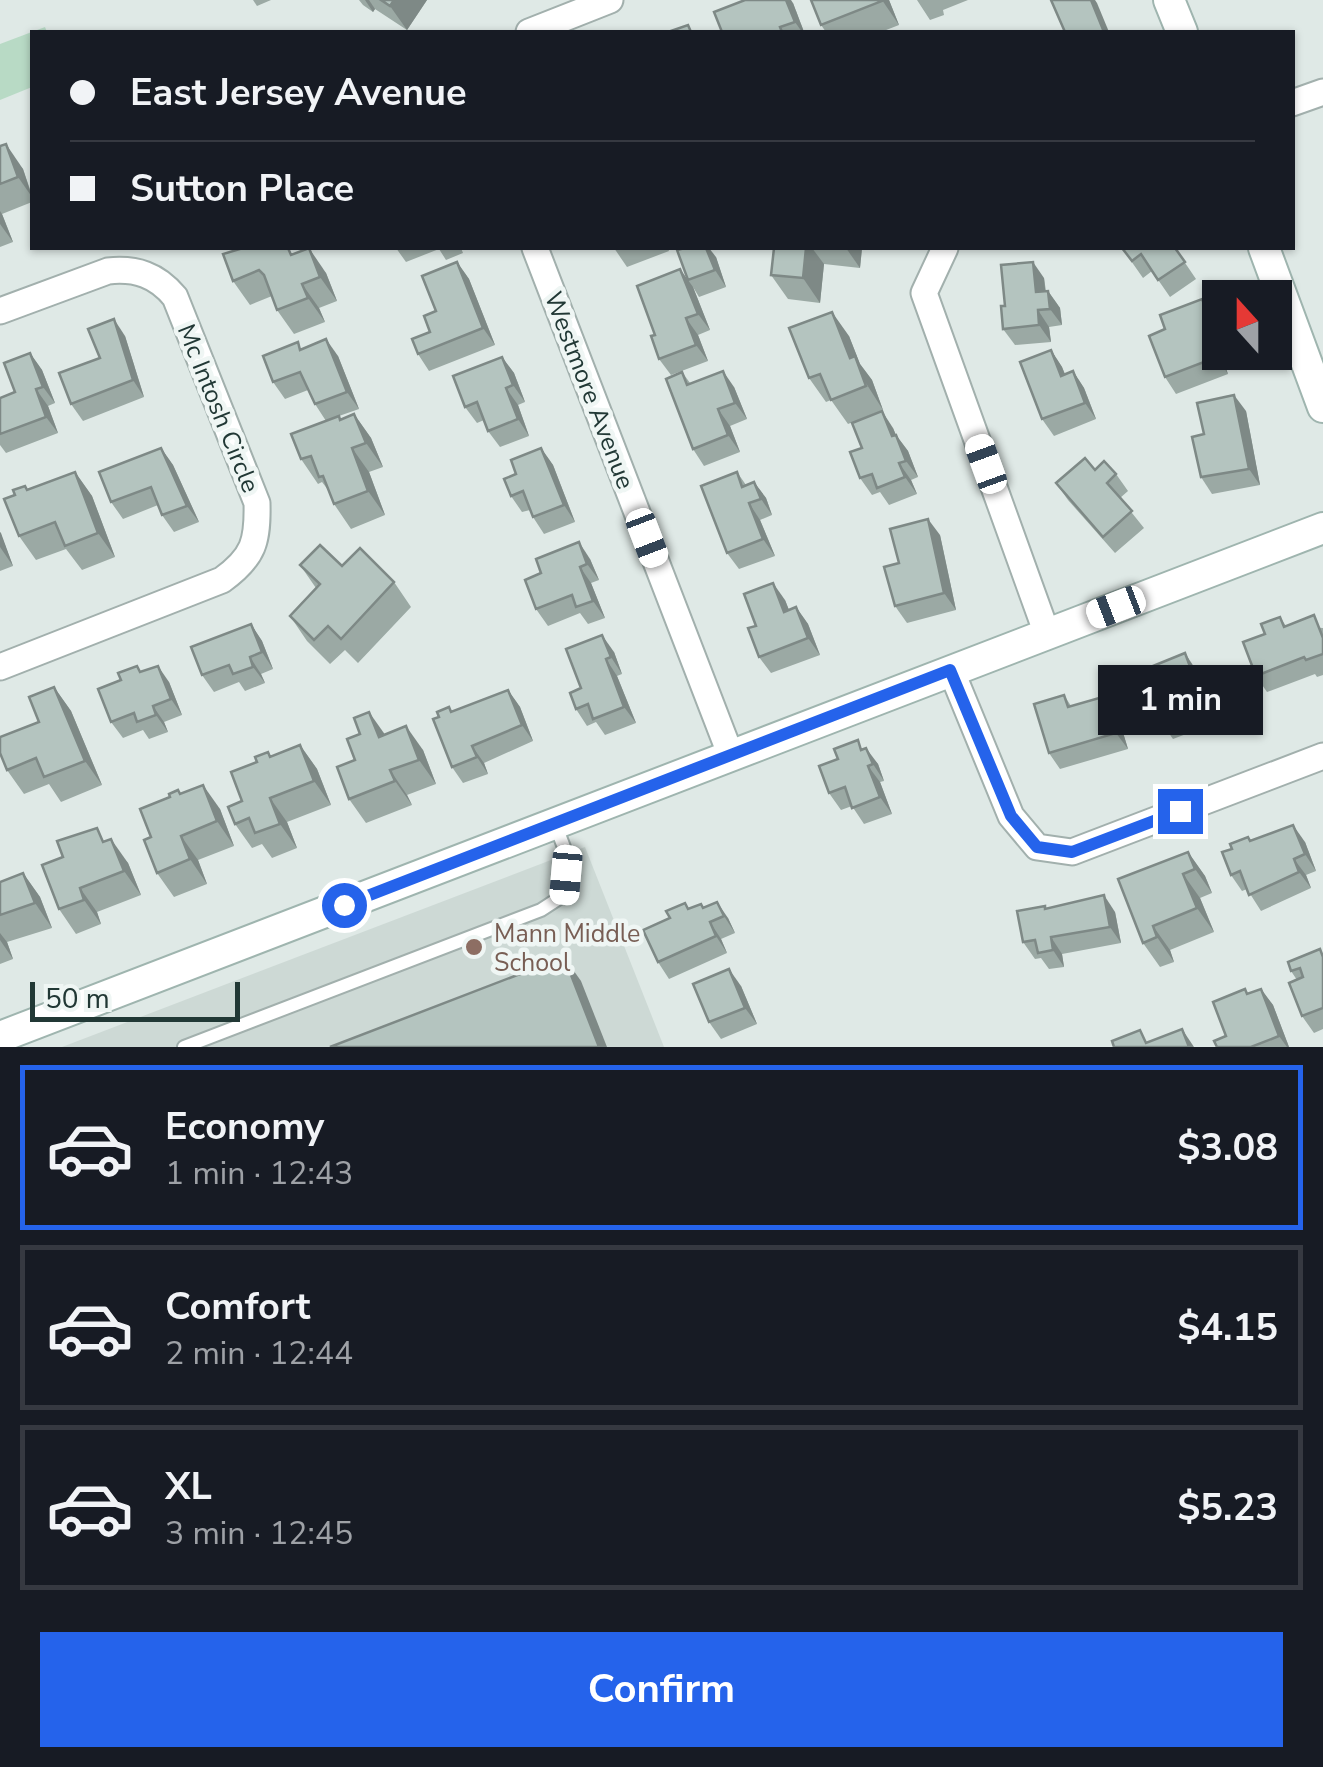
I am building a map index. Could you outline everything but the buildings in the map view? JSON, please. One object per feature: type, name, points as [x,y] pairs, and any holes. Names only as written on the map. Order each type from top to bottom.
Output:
[{"type":"street","points":[[534,30],[610,0]]},
{"type":"street","points":[[1169,0],[1181,30]]},
{"type":"street","points":[[1295,102],[1323,92]]},
{"type":"street","name":"Westmore Avenue","points":[[536,250],[731,756]]},
{"type":"street","points":[[944,250],[924,293],[1047,634]]},
{"type":"street","points":[[1265,250],[1323,407]]},
{"type":"street","name":"Mc Intosh Circle","points":[[0,311],[108,271],[126,269],[163,283],[174,297],[257,503],[258,527],[253,549],[241,566],[222,580],[0,666]]},
{"type":"street","points":[[19,1033],[1323,528]]},
{"type":"street","points":[[950,670],[1011,816],[1037,847],[1072,852],[1323,756]]},
{"type":"lane","points":[[184,1047],[541,910],[564,896],[567,855],[555,824]]},
{"type":"shaded area","name":"Mann Middle School","points":[[585,847],[664,1047],[62,1047]]},
{"type":"green space","points":[[30,33],[30,88],[0,100],[0,44]]},
{"type":"place","name":"Mann Middle School","points":[[474,947]]},
{"type":"route","points":[[344,905],[950,670],[1011,816],[1037,847],[1072,852],[1180,811]]}]
